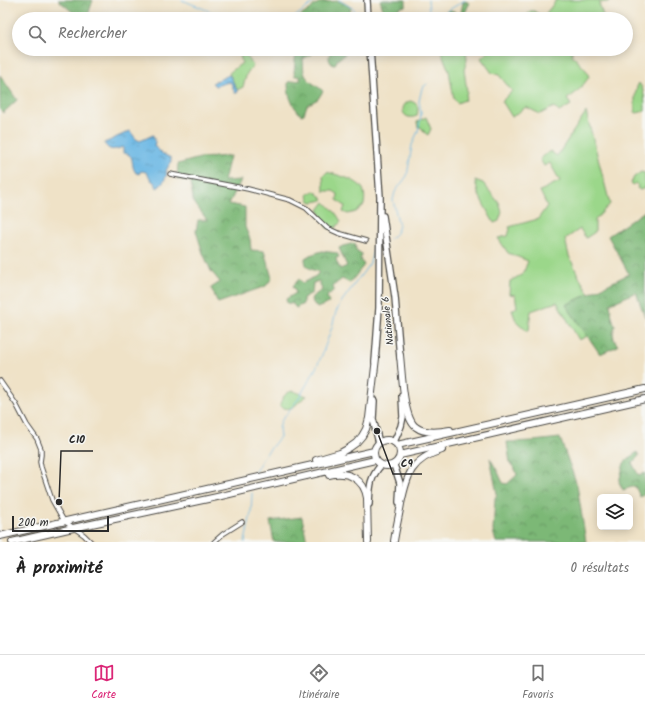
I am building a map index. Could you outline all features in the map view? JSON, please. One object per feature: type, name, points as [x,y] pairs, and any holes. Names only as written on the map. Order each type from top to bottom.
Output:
[{"type":"highway","points":[[400,355],[408,414],[416,427],[423,430],[433,432],[444,431],[538,414]]},
{"type":"highway","points":[[216,487],[340,453],[356,443],[366,429],[369,418],[376,358]]},
{"type":"highway","points":[[396,444],[399,448],[400,455],[399,459],[394,465],[381,465],[375,460],[373,454],[375,448],[379,443],[386,440],[396,444],[538,414],[645,389]]},
{"type":"highway","points":[[400,455],[645,399]]},
{"type":"highway","points":[[394,541],[408,476],[424,457],[445,448],[490,438],[540,424]]},
{"type":"highway","points":[[0,536],[374,450]]},
{"type":"highway","points":[[217,497],[375,460]]},
{"type":"highway","points":[[12,542],[217,497],[336,473],[352,476],[363,486],[366,492],[368,542]]},
{"type":"main road","points":[[367,0],[368,12]]},
{"type":"main road","name":"Nationale 6","points":[[370,56],[380,197],[379,308],[373,419],[379,443]]},
{"type":"main road","name":"Nationale 6","points":[[380,197],[395,297],[400,355],[403,417],[396,444]]},
{"type":"main road","points":[[368,542],[370,483],[374,474],[381,465]]},
{"type":"main road","points":[[394,465],[400,483],[400,496],[394,541]]},
{"type":"street","points":[[170,174],[248,189],[290,200],[306,208],[327,228],[338,233],[366,241]]},
{"type":"street","points":[[0,381],[16,404],[41,448],[41,467],[52,500],[64,521],[84,535],[91,542]]},
{"type":"street","points":[[214,542],[223,534],[242,522]]},
{"type":"green space","points":[[58,0],[93,0],[89,12],[73,12]]},
{"type":"green space","points":[[380,0],[406,0],[406,6],[398,8],[399,12],[384,12]]},
{"type":"green space","points":[[555,0],[611,0],[608,2],[599,3],[602,12],[547,12]]},
{"type":"green space","points":[[467,1],[469,4],[465,12],[461,12],[463,2]]},
{"type":"green space","points":[[323,2],[342,2],[351,9],[350,12],[306,12],[316,4]]},
{"type":"green space","points":[[449,10],[455,12],[446,12]]},
{"type":"green space","points":[[240,56],[246,56],[253,66],[247,73],[243,87],[237,90],[229,73],[242,63]]},
{"type":"green space","points":[[295,56],[308,56],[303,59],[305,75],[312,83],[323,91],[318,99],[307,105],[304,114],[301,115],[289,96],[288,82],[301,80],[299,76],[295,76]]},
{"type":"green space","points":[[342,56],[337,60],[335,65],[333,65],[330,61],[329,57]]},
{"type":"green space","points":[[443,56],[467,56],[464,70],[467,91],[465,100],[457,103],[454,99],[449,71]]},
{"type":"green space","points":[[483,56],[573,56],[586,70],[589,77],[579,90],[567,99],[571,105],[559,112],[554,107],[540,114],[526,107],[512,117],[502,101],[512,91],[499,75],[492,73],[481,58]]},
{"type":"green space","points":[[0,75],[17,100],[3,113],[0,110]]},
{"type":"green space","points":[[639,83],[644,93],[645,111],[637,113],[635,112],[635,97],[636,89]]},
{"type":"green space","points":[[410,101],[415,103],[417,106],[417,116],[408,117],[403,112],[404,106]]},
{"type":"green space","points":[[586,112],[610,204],[595,220],[595,232],[586,238],[580,229],[565,239],[569,256],[589,294],[566,305],[588,336],[579,340],[557,302],[531,311],[529,330],[527,331],[516,321],[512,310],[517,307],[515,295],[509,294],[510,281],[523,274],[528,261],[508,253],[498,238],[508,236],[510,229],[509,227],[538,219],[547,206],[540,191],[560,181],[550,163],[544,166],[540,159],[550,151],[557,156]]},
{"type":"green space","points":[[426,117],[431,129],[428,135],[421,127],[418,127],[417,122]]},
{"type":"green space","points":[[230,156],[224,181],[241,180],[229,204],[245,207],[245,227],[250,239],[251,250],[264,251],[272,278],[266,286],[218,303],[211,288],[220,282],[211,271],[196,231],[198,220],[207,220],[193,201],[191,182],[177,179],[178,164],[200,158]]},
{"type":"green space","points":[[327,172],[346,178],[360,186],[364,192],[364,205],[356,212],[348,214],[343,212],[345,206],[337,200],[338,194],[333,191],[324,191],[323,176]]},
{"type":"green space","points":[[641,172],[645,173],[645,188],[640,190],[637,188],[638,186],[635,183],[633,185],[631,183],[634,177]]},
{"type":"green space","points":[[475,180],[483,183],[499,203],[502,212],[499,221],[494,223],[478,193]]},
{"type":"green space","points":[[314,191],[323,200],[312,202],[309,200],[308,194]]},
{"type":"green space","points":[[325,202],[336,213],[341,222],[335,228],[327,228],[319,210]]},
{"type":"green space","points":[[645,211],[645,317],[636,292],[610,304],[615,326],[613,333],[614,339],[618,346],[600,354],[566,305],[629,274],[608,236]]},
{"type":"green space","points":[[355,243],[356,250],[362,254],[360,259],[364,265],[350,283],[342,279],[333,286],[334,290],[327,296],[329,303],[317,308],[311,300],[312,297],[322,290],[319,281],[313,283],[312,293],[303,298],[303,304],[296,308],[293,304],[287,303],[286,299],[296,293],[293,286],[299,279],[303,283],[316,276],[319,272],[307,266],[305,258],[322,251],[337,253],[339,257],[336,259],[340,269],[347,266],[339,248]]},
{"type":"green space","points":[[293,391],[307,396],[292,408],[288,409],[280,406],[281,400],[284,396]]},
{"type":"green space","points":[[560,438],[577,485],[586,542],[496,542],[493,531],[495,498],[497,494],[490,458],[503,483],[507,484],[517,475],[515,469],[510,463],[507,442]]},
{"type":"green space","points":[[637,452],[639,456],[632,463],[639,476],[645,473],[645,494],[640,497],[635,486],[623,490],[619,482],[624,463]]},
{"type":"green space","points":[[302,517],[307,542],[274,542],[270,521]]},
{"type":"water","points":[[229,75],[238,92],[237,93],[235,93],[231,83],[229,82],[215,86],[212,83]]},
{"type":"water","points":[[130,131],[136,139],[140,141],[153,135],[155,142],[154,146],[163,154],[171,158],[166,171],[167,173],[165,180],[157,188],[146,172],[141,171],[139,174],[136,173],[130,156],[123,153],[123,147],[112,150],[104,143]]},
{"type":"waterway","points":[[182,0],[212,12]]},
{"type":"waterway","points":[[301,12],[317,0]]},
{"type":"waterway","points":[[339,0],[354,9],[355,12]]},
{"type":"waterway","points":[[428,0],[429,12]]},
{"type":"waterway","points":[[445,12],[465,0]]},
{"type":"waterway","points":[[390,239],[396,233],[399,226],[393,200],[395,192],[407,176],[412,145],[418,131],[420,121],[421,113],[419,101],[422,88],[427,84]]},
{"type":"waterway","points":[[253,475],[264,456],[280,437],[279,428],[281,421],[299,398],[316,368],[322,355],[336,312],[342,301],[370,263],[374,247],[377,246]]},
{"type":"waterway","points":[[245,542],[251,513],[252,493]]},
{"type":"place","name":"C9","points":[[377,431]]},
{"type":"place","name":"C10","points":[[59,502]]}]
